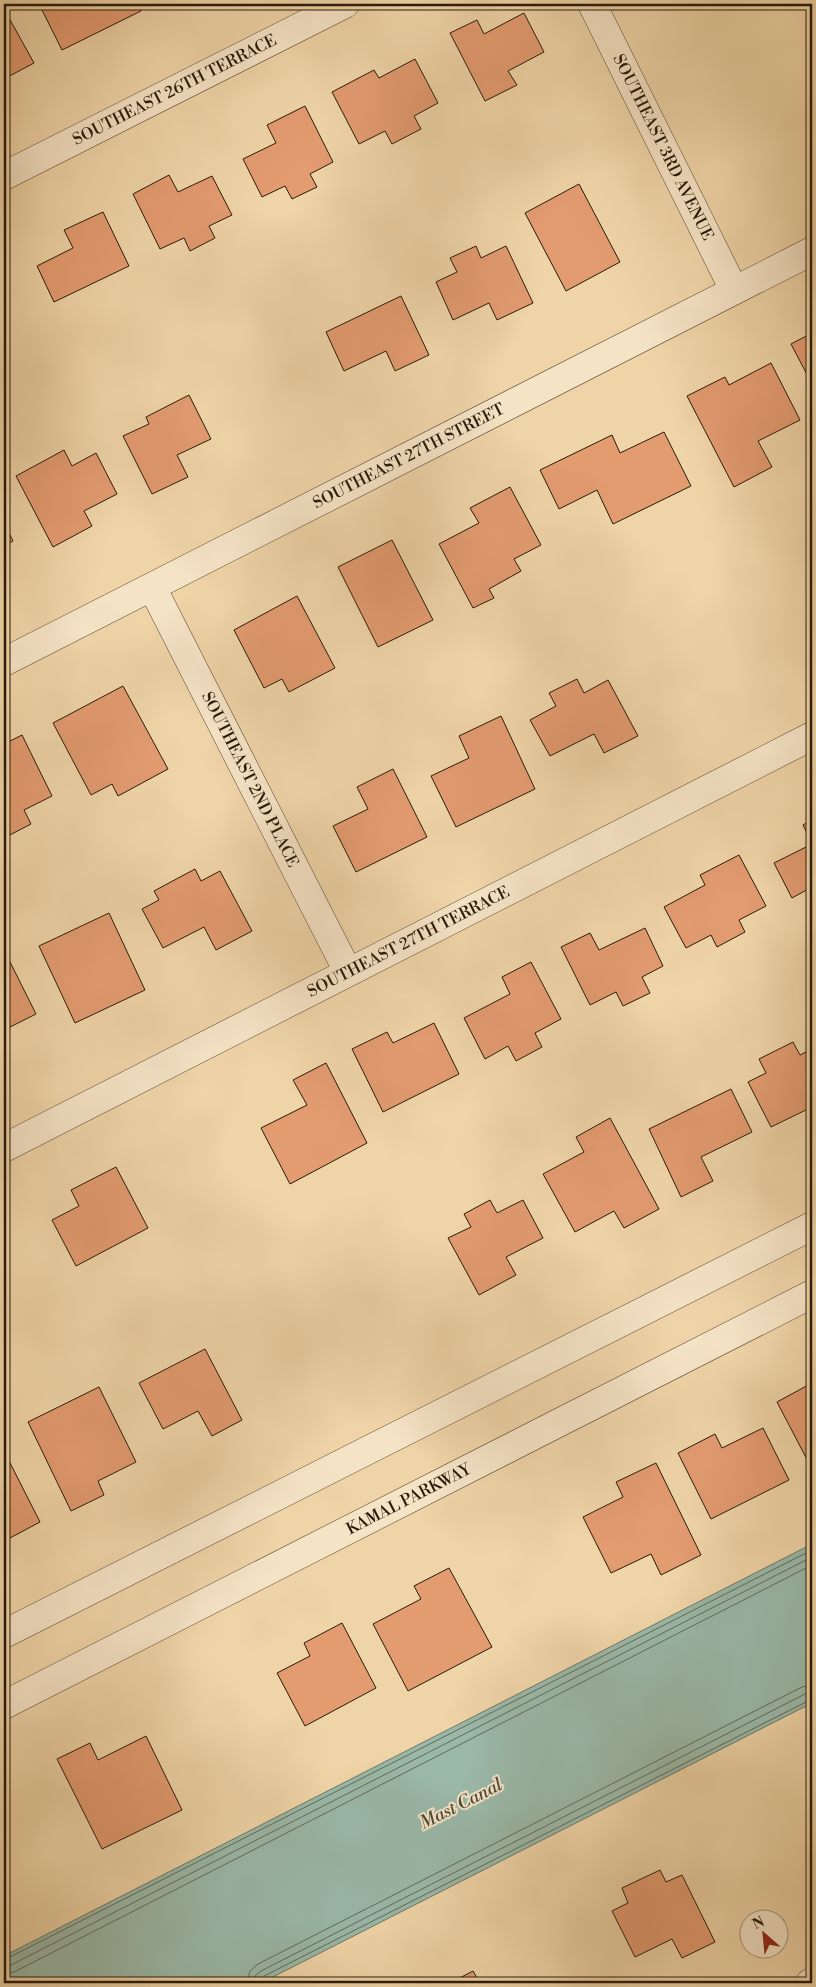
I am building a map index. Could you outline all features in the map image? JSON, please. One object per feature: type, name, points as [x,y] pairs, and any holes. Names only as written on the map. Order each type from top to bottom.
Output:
[{"type":"street","name":"SOUTHEAST 26TH TERRACE","points":[[4,176],[345,4]]},
{"type":"street","name":"SOUTHEAST 3RD AVENUE","points":[[592,4],[734,290]]},
{"type":"street","name":"SOUTHEAST 27TH STREET","points":[[4,662],[812,251]]},
{"type":"street","name":"SOUTHEAST 2ND PLACE","points":[[152,587],[348,972]]},
{"type":"street","name":"SOUTHEAST 27TH TERRACE","points":[[4,1148],[812,736]]},
{"type":"street","points":[[4,1634],[812,1226]]},
{"type":"street","name":"KAMAL PARKWAY","points":[[4,1705],[812,1294]]},
{"type":"water","name":"Mast Canal","points":[[812,1544],[812,1703],[261,1983],[4,1983],[4,1956]]},
{"type":"building","points":[[39,4],[138,4],[141,11],[62,50]]},
{"type":"building","points":[[4,9],[34,63],[4,79]]},
{"type":"building","points":[[524,13],[544,52],[508,71],[517,85],[485,101],[450,33],[477,20],[484,34]]},
{"type":"building","points":[[415,59],[438,103],[414,116],[421,129],[392,144],[385,131],[359,144],[332,92],[374,70],[379,78]]},
{"type":"building","points":[[305,106],[333,162],[310,174],[317,187],[292,199],[285,186],[262,197],[243,159],[276,143],[267,125]]},
{"type":"building","points":[[169,175],[178,192],[212,176],[232,215],[209,226],[215,238],[190,251],[184,238],[160,249],[133,194]]},
{"type":"building","points":[[579,184],[620,262],[566,291],[525,213]]},
{"type":"building","points":[[103,212],[129,266],[54,302],[37,266],[73,248],[64,230]]},
{"type":"building","points":[[476,246],[481,258],[506,246],[533,303],[497,320],[489,303],[453,320],[436,282],[457,272],[450,258]]},
{"type":"building","points":[[401,296],[429,355],[395,371],[386,351],[344,371],[326,332]]},
{"type":"building","points":[[812,333],[812,384],[791,344]]},
{"type":"building","points":[[771,363],[800,420],[758,441],[772,467],[734,487],[687,396],[725,377],[729,385]]},
{"type":"building","points":[[189,395],[211,439],[177,455],[188,477],[152,494],[123,436],[149,424],[146,417]]},
{"type":"building","points":[[664,432],[691,486],[613,524],[597,490],[559,509],[540,470],[612,435],[620,453]]},
{"type":"building","points":[[64,450],[72,466],[96,453],[117,494],[84,511],[92,526],[53,547],[16,476]]},
{"type":"building","points":[[510,487],[541,545],[514,559],[521,571],[489,589],[494,598],[473,608],[439,544],[479,523],[470,508]]},
{"type":"building","points":[[4,523],[13,541],[4,546]]},
{"type":"building","points":[[392,540],[433,620],[378,647],[338,567]]},
{"type":"building","points":[[297,596],[335,668],[289,692],[282,679],[264,688],[234,630]]},
{"type":"building","points":[[577,679],[584,693],[608,680],[638,736],[604,753],[594,734],[550,756],[530,720],[556,706],[549,693]]},
{"type":"building","points":[[123,686],[168,769],[118,796],[112,784],[91,795],[53,723]]},
{"type":"building","points":[[501,716],[535,789],[456,827],[431,776],[469,758],[459,736]]},
{"type":"building","points":[[22,735],[52,796],[24,810],[31,824],[4,838],[4,744]]},
{"type":"building","points":[[393,769],[427,837],[356,872],[333,826],[368,809],[357,787]]},
{"type":"building","points":[[812,820],[812,843],[803,825]]},
{"type":"building","points":[[812,844],[812,887],[792,898],[774,863]]},
{"type":"building","points":[[739,855],[766,906],[739,920],[745,932],[717,947],[711,935],[686,948],[664,907],[705,885],[700,875]]},
{"type":"building","points":[[195,869],[201,881],[220,871],[252,931],[216,950],[204,927],[163,948],[142,909],[159,900],[154,891]]},
{"type":"building","points":[[109,913],[145,990],[75,1023],[39,946]]},
{"type":"building","points":[[645,928],[663,966],[642,977],[650,993],[623,1006],[616,992],[590,1005],[561,947],[590,933],[599,950]]},
{"type":"building","points":[[8,958],[36,1014],[4,1030],[4,960]]},
{"type":"building","points":[[531,962],[561,1019],[535,1033],[542,1047],[516,1061],[508,1046],[485,1059],[464,1018],[510,994],[502,977]]},
{"type":"building","points":[[434,1023],[459,1074],[383,1112],[352,1049],[387,1032],[393,1043]]},
{"type":"building","points":[[793,1042],[800,1055],[812,1049],[812,1107],[771,1127],[748,1082],[766,1073],[759,1059]]},
{"type":"building","points":[[326,1063],[367,1143],[290,1184],[261,1128],[307,1105],[293,1080]]},
{"type":"building","points":[[731,1089],[752,1132],[701,1157],[713,1181],[681,1197],[649,1129]]},
{"type":"building","points":[[610,1118],[659,1209],[624,1228],[614,1211],[575,1232],[543,1174],[584,1152],[576,1137]]},
{"type":"building","points":[[116,1167],[148,1228],[76,1266],[52,1220],[79,1206],[71,1190]]},
{"type":"building","points":[[490,1200],[497,1213],[523,1200],[543,1238],[506,1257],[516,1275],[479,1295],[448,1238],[471,1227],[464,1214]]},
{"type":"building","points":[[205,1349],[242,1420],[212,1436],[198,1411],[163,1429],[139,1383]]},
{"type":"building","points":[[812,1383],[812,1469],[777,1402]]},
{"type":"building","points":[[99,1387],[136,1462],[98,1481],[104,1495],[71,1511],[28,1422]]},
{"type":"building","points":[[763,1428],[789,1480],[711,1519],[678,1453],[715,1434],[722,1448]]},
{"type":"building","points":[[9,1461],[40,1522],[10,1538],[4,1526],[4,1464]]},
{"type":"building","points":[[656,1463],[701,1555],[661,1575],[651,1554],[611,1573],[583,1517],[623,1497],[616,1482]]},
{"type":"building","points":[[449,1568],[492,1647],[408,1691],[373,1624],[421,1599],[414,1586]]},
{"type":"building","points":[[342,1623],[376,1688],[305,1726],[277,1673],[310,1656],[304,1643]]},
{"type":"building","points":[[146,1736],[182,1810],[102,1849],[57,1759],[90,1743],[98,1760]]},
{"type":"building","points":[[660,1870],[666,1882],[682,1875],[715,1942],[682,1958],[672,1939],[635,1957],[612,1911],[628,1903],[622,1888]]},
{"type":"building","points":[[473,1971],[480,1983],[450,1983]]}]
